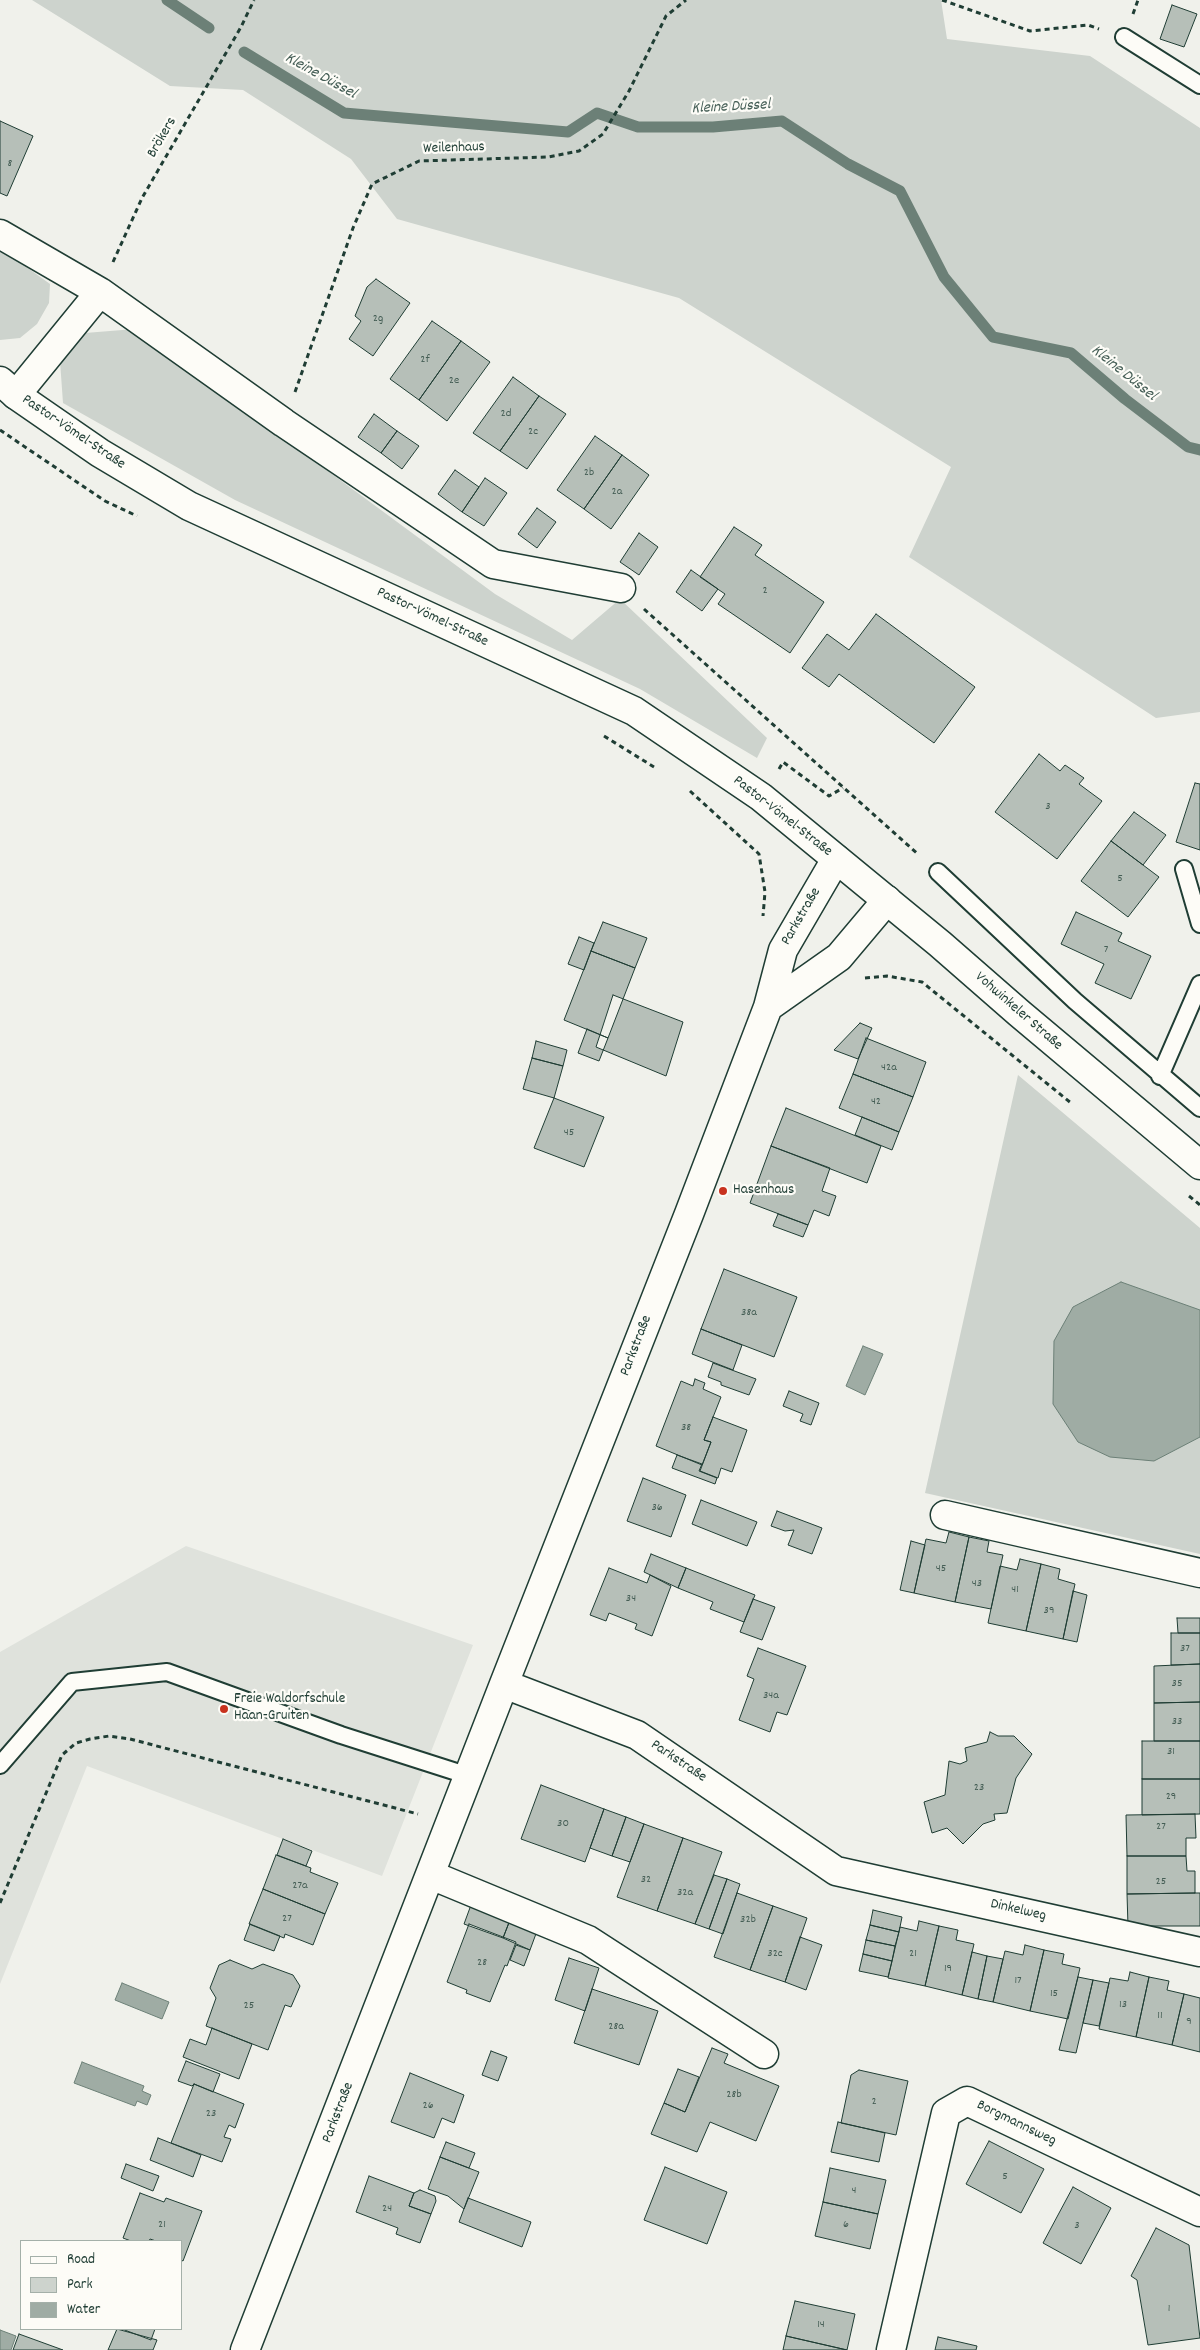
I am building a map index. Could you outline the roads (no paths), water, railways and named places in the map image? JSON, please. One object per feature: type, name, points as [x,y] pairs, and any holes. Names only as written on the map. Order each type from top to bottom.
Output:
[{"type":"street","points":[[0,234],[100,292],[284,423],[493,564],[621,588]]},
{"type":"street","name":"Pastor-Vömel-Straße","points":[[100,292],[8,388],[100,453],[189,506],[634,711],[760,797],[836,859]]},
{"type":"street","name":"Vohwinkeler Straße","points":[[836,859],[1200,1165]]},
{"type":"street","name":"Parkstraße","points":[[245,2350],[689,1214],[768,1007],[783,950],[836,859]]},
{"type":"street","points":[[768,1007],[839,957],[887,900]]},
{"type":"street","points":[[945,1515],[1200,1573]]},
{"type":"street","name":"Parkstraße","points":[[504,1684],[638,1735],[836,1870]]},
{"type":"street","name":"Dinkelweg","points":[[836,1870],[1200,1952]]},
{"type":"street","points":[[431,1875],[588,1940],[764,2054]]},
{"type":"street","name":"Borgmannsweg","points":[[891,2350],[946,2113],[967,2101],[1199,2212]]},
{"type":"lane","points":[[1124,37],[1200,85]]},
{"type":"lane","points":[[1184,870],[1200,924]]},
{"type":"lane","points":[[938,872],[1075,1001],[1160,1076],[1200,1108]]},
{"type":"lane","points":[[1160,1076],[1200,984]]},
{"type":"lane","points":[[0,1765],[72,1682],[167,1672],[341,1735],[469,1776]]},
{"type":"water","points":[[1121,1282],[1200,1310],[1200,1437],[1154,1461],[1110,1457],[1078,1442],[1053,1404],[1054,1341],[1073,1307]]},
{"type":"water","points":[[863,1346],[883,1354],[865,1395],[846,1386]]},
{"type":"water","points":[[122,1983],[169,2002],[162,2019],[115,2000]]},
{"type":"water","points":[[82,2062],[144,2086],[142,2091],[151,2095],[147,2105],[137,2101],[135,2106],[74,2083]]},
{"type":"water","points":[[0,2330],[16,2336],[11,2350],[0,2350]]},
{"type":"waterway","name":"Kleine Düssel","points":[[167,0],[209,28]]},
{"type":"waterway","name":"Kleine Düssel","points":[[244,52],[344,113],[568,132],[597,113],[638,127],[713,127],[782,121],[848,164],[900,191],[944,277],[993,337],[1071,353],[1125,399],[1188,447],[1200,450]]},
{"type":"place","name":"Hasenhaus","points":[[723,1191]]},
{"type":"place","name":"Freie Waldorfschule Haan-Gruiten","points":[[224,1709]]}]
